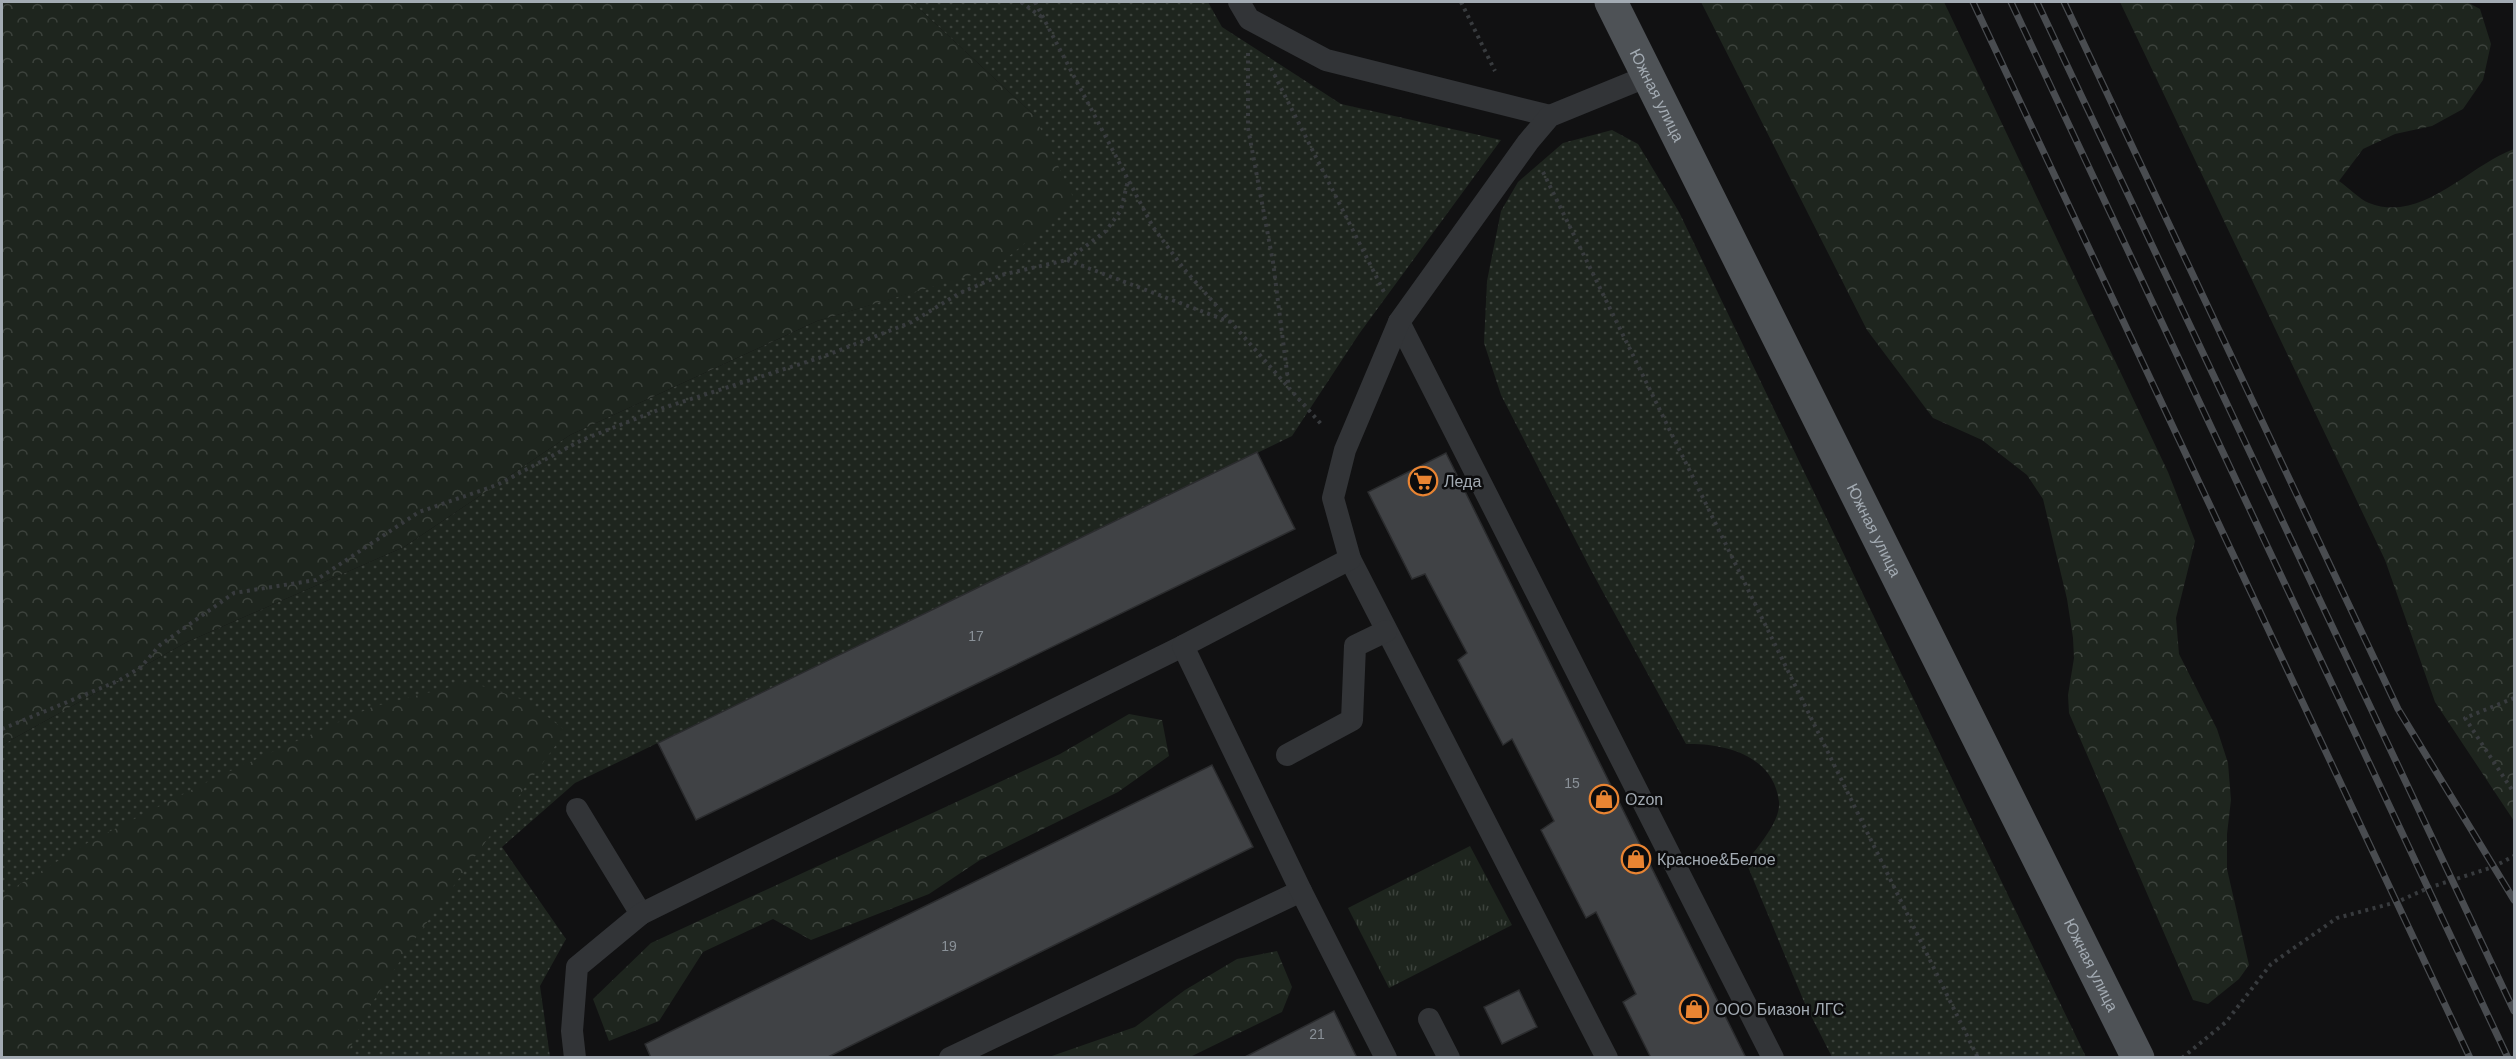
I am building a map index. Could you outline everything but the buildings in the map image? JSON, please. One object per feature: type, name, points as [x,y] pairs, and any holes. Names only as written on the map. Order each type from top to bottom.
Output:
[{"type":"main road","name":"Южная улица","points":[[1611,2],[2138,1058]]},
{"type":"lane","points":[[1244,10],[1326,60],[1550,116]]},
{"type":"lane","points":[[1607,1058],[1350,559],[1333,498],[1344,450],[1399,322],[1528,142],[1550,116],[1648,76]]},
{"type":"lane","points":[[1399,322],[1773,1058]]},
{"type":"lane","points":[[575,1058],[572,1031],[577,968],[641,914],[1183,646],[1350,559]]},
{"type":"lane","points":[[1287,754],[1352,720],[1355,646],[1386,631]]},
{"type":"lane","points":[[1183,646],[1301,891],[1386,1058]]},
{"type":"lane","points":[[577,809],[641,914]]},
{"type":"lane","points":[[950,1058],[1301,891]]},
{"type":"lane","points":[[1429,1019],[1449,1058]]},
{"type":"path","points":[[1021,2],[1044,19]]},
{"type":"path","points":[[1035,2],[1153,227],[1231,322],[1344,450]]},
{"type":"path","points":[[1461,2],[1512,105]]},
{"type":"path","points":[[1244,10],[1299,127],[1399,322]]},
{"type":"path","points":[[1244,10],[1248,128],[1273,262],[1289,388]]},
{"type":"path","points":[[1528,142],[1978,1058]]},
{"type":"path","points":[[2,729],[118,681],[141,667],[160,645],[234,593],[316,580],[419,512],[497,486],[582,440],[663,408],[822,357],[872,338],[912,322],[958,294],[1001,275],[1067,260],[1106,231],[1121,210],[1128,180]]},
{"type":"path","points":[[1067,260],[1231,322]]},
{"type":"path","points":[[2514,698],[2464,718],[2514,793]]},
{"type":"path","points":[[2182,1058],[2226,1022],[2271,964],[2337,918],[2397,902],[2428,888],[2493,867],[2514,856]]},
{"type":"green space","points":[[2,2],[912,2],[1034,115],[1075,201],[995,268],[817,321],[570,435],[404,547],[187,642],[2,745]]},
{"type":"green space","points":[[912,2],[1208,2],[1222,27],[1341,104],[1501,140],[1359,334],[1292,436],[575,783],[502,847],[566,939],[540,986],[550,1057],[2,1057],[2,745],[187,642],[404,547],[570,435],[817,321],[995,267],[1034,115]]},
{"type":"green space","points":[[1701,2],[1944,2],[2168,472],[2195,541],[2176,618],[2179,654],[2217,729],[2228,763],[2231,800],[2227,834],[2227,869],[2249,965],[2239,979],[2208,1004],[2193,1000],[2069,713],[2068,695],[2074,658],[2073,638],[2067,599],[2043,499],[2027,475],[1982,440],[1933,418],[1867,330]]},
{"type":"green space","points":[[2120,2],[2467,2],[2480,9],[2491,44],[2483,80],[2463,109],[2432,126],[2395,134],[2363,149],[2339,181],[2369,203],[2389,207],[2408,206],[2444,190],[2514,149],[2514,821],[2435,702],[2385,560]]},
{"type":"green space","points":[[1612,130],[1638,144],[1679,212],[2086,1057],[1832,1057],[1805,1004],[1746,862],[1767,834],[1776,817],[1779,802],[1775,786],[1768,773],[1746,755],[1717,746],[1686,744],[1592,572],[1501,395],[1484,343],[1487,281],[1501,211],[1518,182],[1563,143]]},
{"type":"green space","points":[[470,682],[527,701],[566,731],[415,939],[368,1009],[346,1057],[2,1057],[2,895],[89,842],[217,777],[372,707]]},
{"type":"green space","points":[[1129,714],[1162,720],[1169,756],[1118,792],[980,860],[929,894],[811,940],[773,919],[703,952],[659,1021],[609,1041],[593,999],[651,943],[1060,754]]},
{"type":"green space","points":[[1470,846],[1512,925],[1389,988],[1348,908]]},
{"type":"green space","points":[[1277,951],[1292,987],[1282,1012],[1190,1057],[1049,1057],[1135,1027],[1185,990],[1237,959]]},
{"type":"railway","points":[[1973,2],[2470,1058]]},
{"type":"railway","points":[[2011,2],[2508,1058]]},
{"type":"railway","points":[[2037,2],[2514,1011]]},
{"type":"railway","points":[[2064,2],[2398,709],[2514,900]]},
{"type":"place","name":"Леда","points":[[1423,481]]},
{"type":"place","name":"Ozon","points":[[1604,799]]},
{"type":"place","name":"Красное&Белое","points":[[1636,859]]},
{"type":"place","name":"ООО Биазон ЛГС","points":[[1694,1009]]}]
